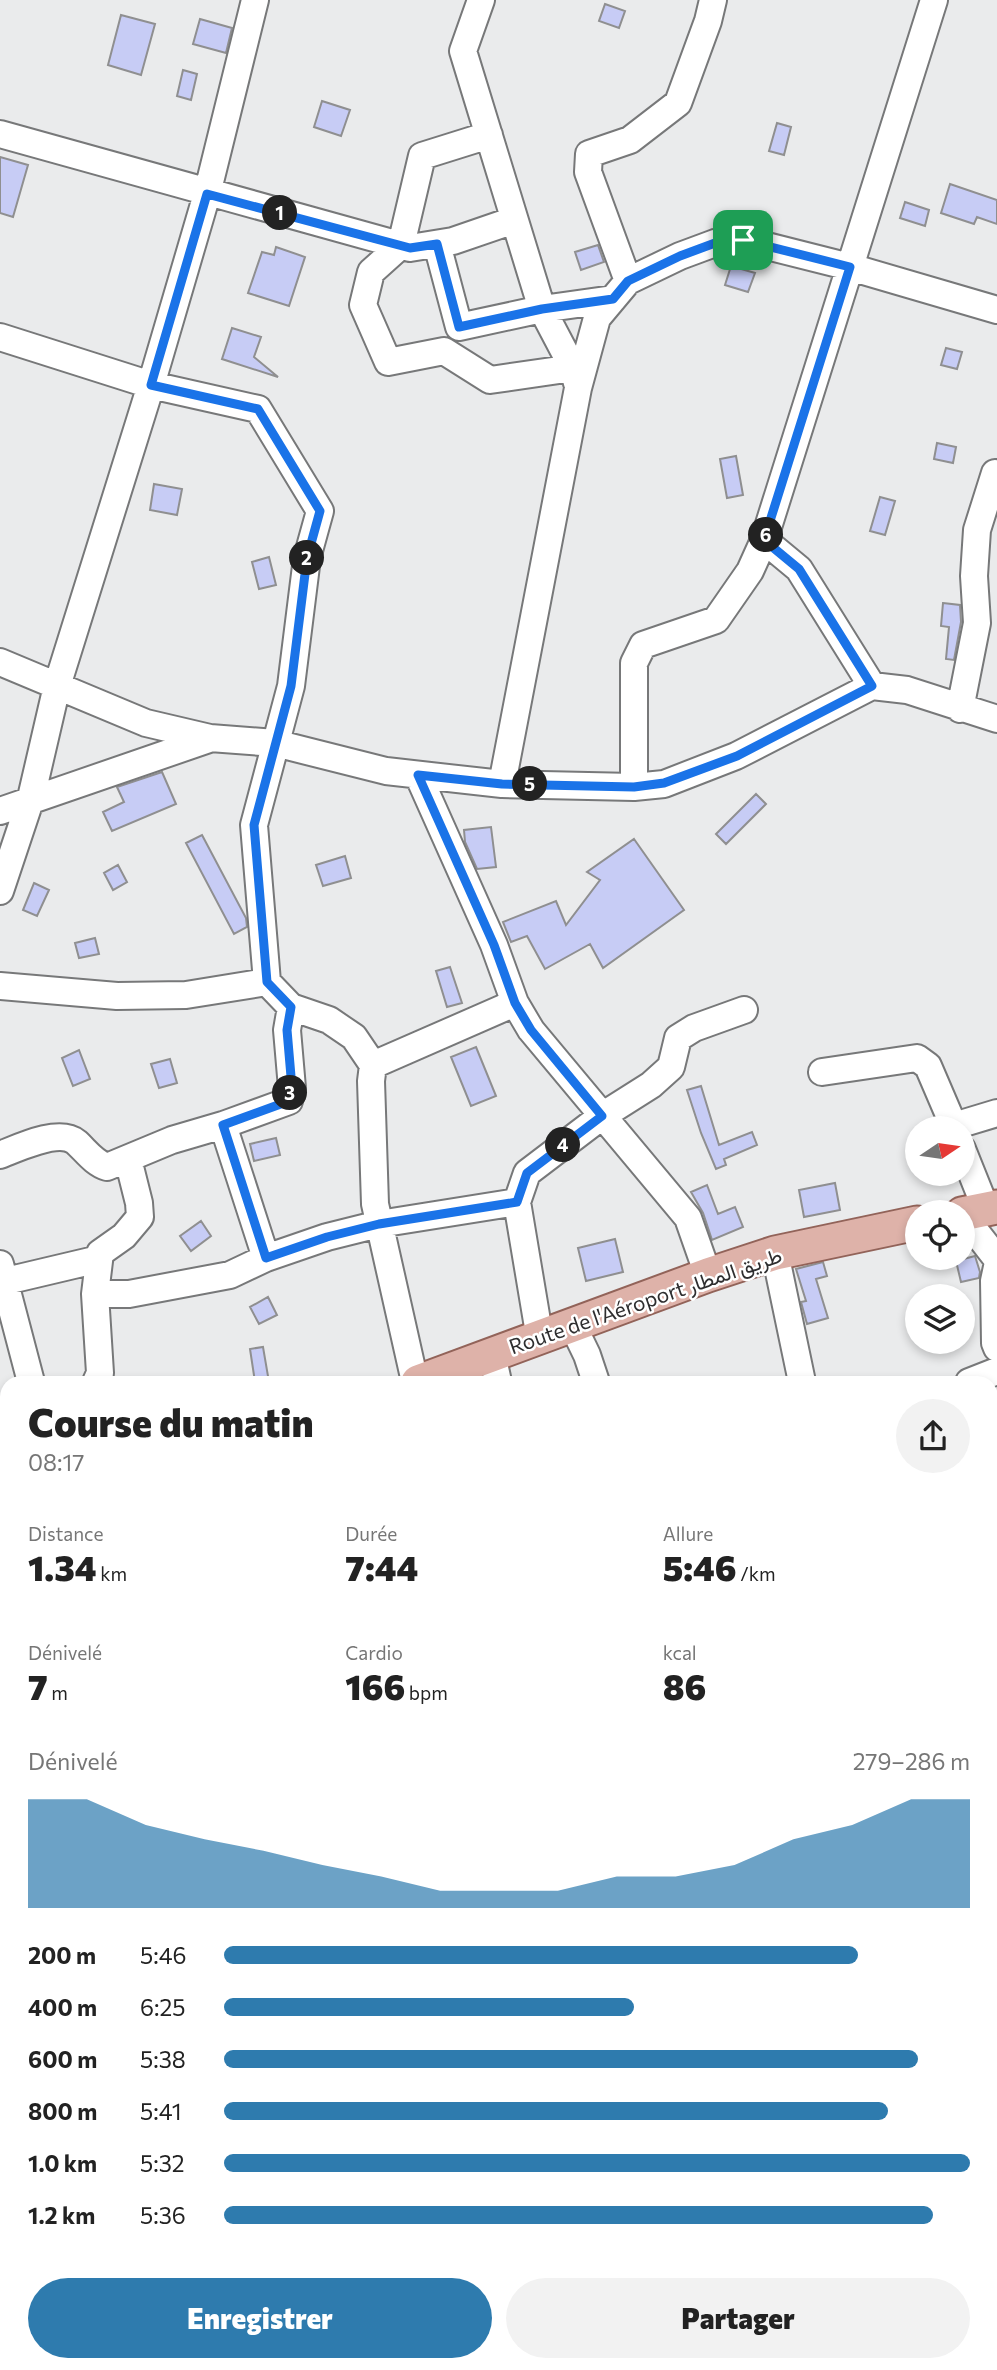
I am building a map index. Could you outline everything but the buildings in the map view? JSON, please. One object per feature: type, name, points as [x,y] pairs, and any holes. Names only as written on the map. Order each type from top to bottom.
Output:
[{"type":"main road","name":"Route de l'Aéroport طريق المطار","points":[[450,1376],[495,1368],[540,1339],[572,1324],[708,1275],[775,1253],[905,1226]]},
{"type":"street","points":[[481,0],[463,51],[542,309],[576,378]]},
{"type":"street","points":[[620,290],[588,172],[589,154],[630,140],[678,103],[709,21],[713,0]]},
{"type":"street","points":[[634,787],[634,663],[643,645],[716,620],[750,571],[764,540],[934,0]]},
{"type":"street","points":[[0,891],[31,798],[57,686],[151,385],[207,194],[251,1]]},
{"type":"street","points":[[0,134],[207,194],[410,248],[453,241],[514,220]]},
{"type":"street","points":[[489,135],[422,156],[401,245],[371,272],[363,304],[388,362],[444,351],[490,380],[576,378]]},
{"type":"street","points":[[444,351],[459,327],[620,290],[680,256],[715,243],[743,240],[850,267],[997,310]]},
{"type":"street","points":[[437,244],[459,327]]},
{"type":"street","points":[[502,784],[576,378],[597,318],[620,290]]},
{"type":"street","points":[[0,337],[151,385],[258,409],[320,511],[307,558],[291,686],[254,825],[267,982],[291,1007],[329,1020],[355,1037],[373,1065],[371,1080],[375,1204],[415,1376]]},
{"type":"street","points":[[960,709],[977,623],[974,576],[977,530],[995,473]]},
{"type":"street","points":[[764,540],[799,569],[872,686]]},
{"type":"street","points":[[0,662],[146,723],[210,738],[275,743],[386,771],[502,784],[634,787],[664,783],[737,756],[872,686],[907,691],[997,719]]},
{"type":"street","points":[[0,811],[31,798],[210,738]]},
{"type":"street","points":[[418,775],[494,945],[515,1003],[531,1030],[688,1218],[708,1275]]},
{"type":"street","points":[[0,986],[117,996],[186,995],[267,982]]},
{"type":"street","points":[[373,1065],[515,1003]]},
{"type":"street","points":[[0,1155],[26,1144],[62,1136],[73,1139],[100,1165],[107,1167],[172,1140],[289,1101],[292,1088],[287,1030],[291,1007]]},
{"type":"street","points":[[540,1339],[517,1202],[527,1173],[602,1116],[651,1085],[671,1067],[678,1038],[694,1028],[744,1010]]},
{"type":"street","points":[[821,1072],[917,1058],[928,1066],[949,1116]]},
{"type":"street","points":[[975,1125],[997,1112]]},
{"type":"street","points":[[223,1125],[266,1258]]},
{"type":"street","points":[[99,1376],[95,1294],[100,1252],[124,1237],[140,1217],[128,1159]]},
{"type":"street","points":[[970,1186],[977,1211],[997,1259]]},
{"type":"street","points":[[95,1294],[129,1294],[230,1275],[266,1258],[327,1237],[379,1224],[517,1202]]},
{"type":"street","points":[[775,1253],[804,1376]]},
{"type":"street","points":[[29,1376],[3,1273],[99,1259]]},
{"type":"street","points":[[997,1267],[993,1281],[997,1348]]},
{"type":"street","points":[[572,1324],[594,1376]]},
{"type":"route","points":[[207,194],[410,248],[437,244],[459,327],[542,309],[613,299],[628,281],[680,256],[715,243],[743,240],[850,267],[764,540],[799,569],[872,686],[737,756],[664,783],[634,787],[502,784],[418,775],[494,945],[515,1003],[531,1030],[602,1116],[527,1173],[517,1202],[379,1224],[327,1237],[266,1258],[223,1125],[289,1101],[292,1088],[287,1030],[291,1007],[267,982],[254,825],[291,686],[307,558],[320,511],[258,409],[151,385],[207,194]]}]
